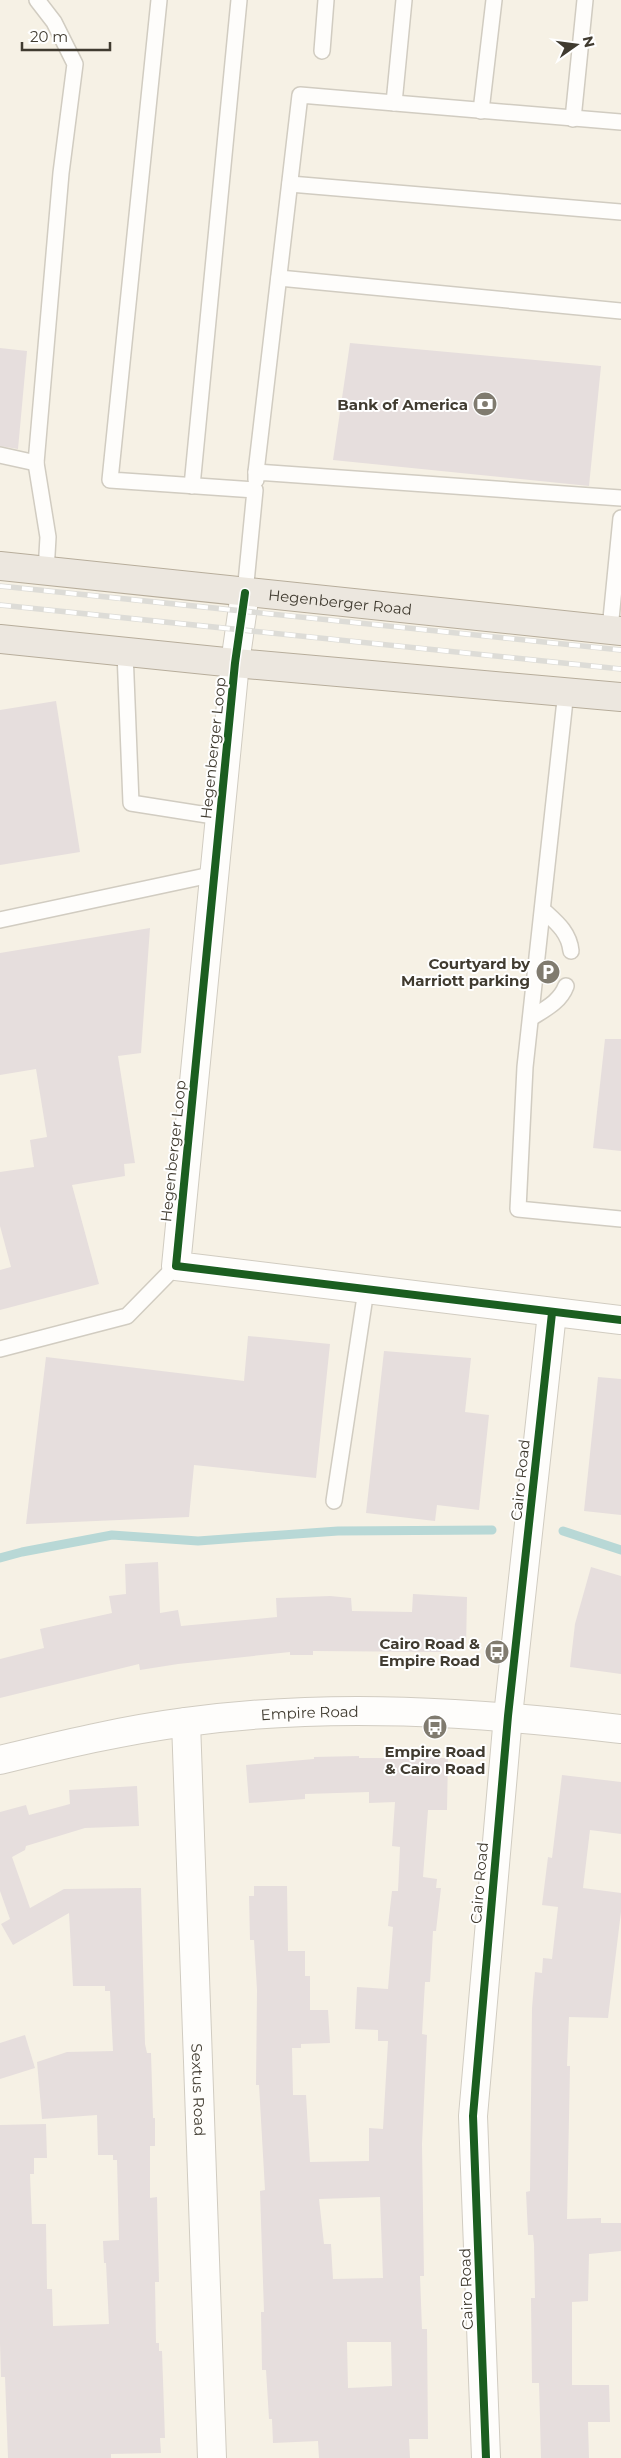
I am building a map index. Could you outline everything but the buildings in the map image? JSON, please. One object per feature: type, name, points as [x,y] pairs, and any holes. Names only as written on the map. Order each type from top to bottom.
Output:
[{"type":"main road","name":"Hegenberger Road","points":[[0,566],[615,630]]},
{"type":"main road","points":[[0,639],[235,663],[621,696]]},
{"type":"street","name":"Hegenberger Loop","points":[[176,1266],[235,663],[245,593]]},
{"type":"street","points":[[176,1266],[621,1320]]},
{"type":"street","name":"Cairo Road","points":[[486,2458],[473,2116],[508,1716],[552,1313]]},
{"type":"street","name":"Empire Road","points":[[0,1760],[64,1745],[186,1722],[293,1712],[405,1711],[508,1716],[621,1729]]},
{"type":"street","name":"Sextus Road","points":[[186,1722],[212,2458]]},
{"type":"lane","points":[[37,0],[54,22],[75,64],[60,173],[36,463],[48,537],[46,572]]},
{"type":"lane","points":[[159,0],[110,480],[255,490]]},
{"type":"lane","points":[[192,486],[239,0]]},
{"type":"lane","points":[[322,51],[326,0]]},
{"type":"lane","points":[[394,103],[404,0]]},
{"type":"lane","points":[[481,111],[494,0]]},
{"type":"lane","points":[[573,118],[586,0]]},
{"type":"lane","points":[[245,593],[256,472],[300,95],[621,122]]},
{"type":"lane","points":[[290,184],[621,212]]},
{"type":"lane","points":[[279,278],[621,311]]},
{"type":"lane","points":[[0,455],[36,463]]},
{"type":"lane","points":[[256,472],[621,498]]},
{"type":"lane","points":[[615,630],[621,518]]},
{"type":"lane","points":[[125,652],[131,803],[220,817]]},
{"type":"lane","points":[[566,692],[525,1067],[518,1208],[621,1219]]},
{"type":"lane","points":[[0,920],[215,874]]},
{"type":"lane","points":[[543,910],[564,930],[570,941],[570,951]]},
{"type":"lane","points":[[531,1018],[552,1005],[563,995],[566,986]]},
{"type":"lane","points":[[0,1349],[127,1316],[176,1266]]},
{"type":"lane","points":[[334,1501],[366,1290]]},
{"type":"waterway","points":[[0,1558],[112,1535],[198,1541],[338,1531],[492,1530]]},
{"type":"waterway","points":[[563,1531],[621,1550]]},
{"type":"railway","points":[[0,586],[621,650]]},
{"type":"railway","points":[[0,605],[621,669]]},
{"type":"cycle path","points":[[245,593],[235,663],[176,1266],[621,1320]]},
{"type":"cycle path","points":[[486,2458],[473,2116],[508,1716],[552,1313]]},
{"type":"place","name":"Bank of America","points":[[485,404]]},
{"type":"place","name":"Courtyard by Marriott parking","points":[[548,972]]},
{"type":"place","name":"Cairo Road & Empire Road","points":[[497,1652]]},
{"type":"place","name":"Empire Road & Cairo Road","points":[[435,1727]]}]
